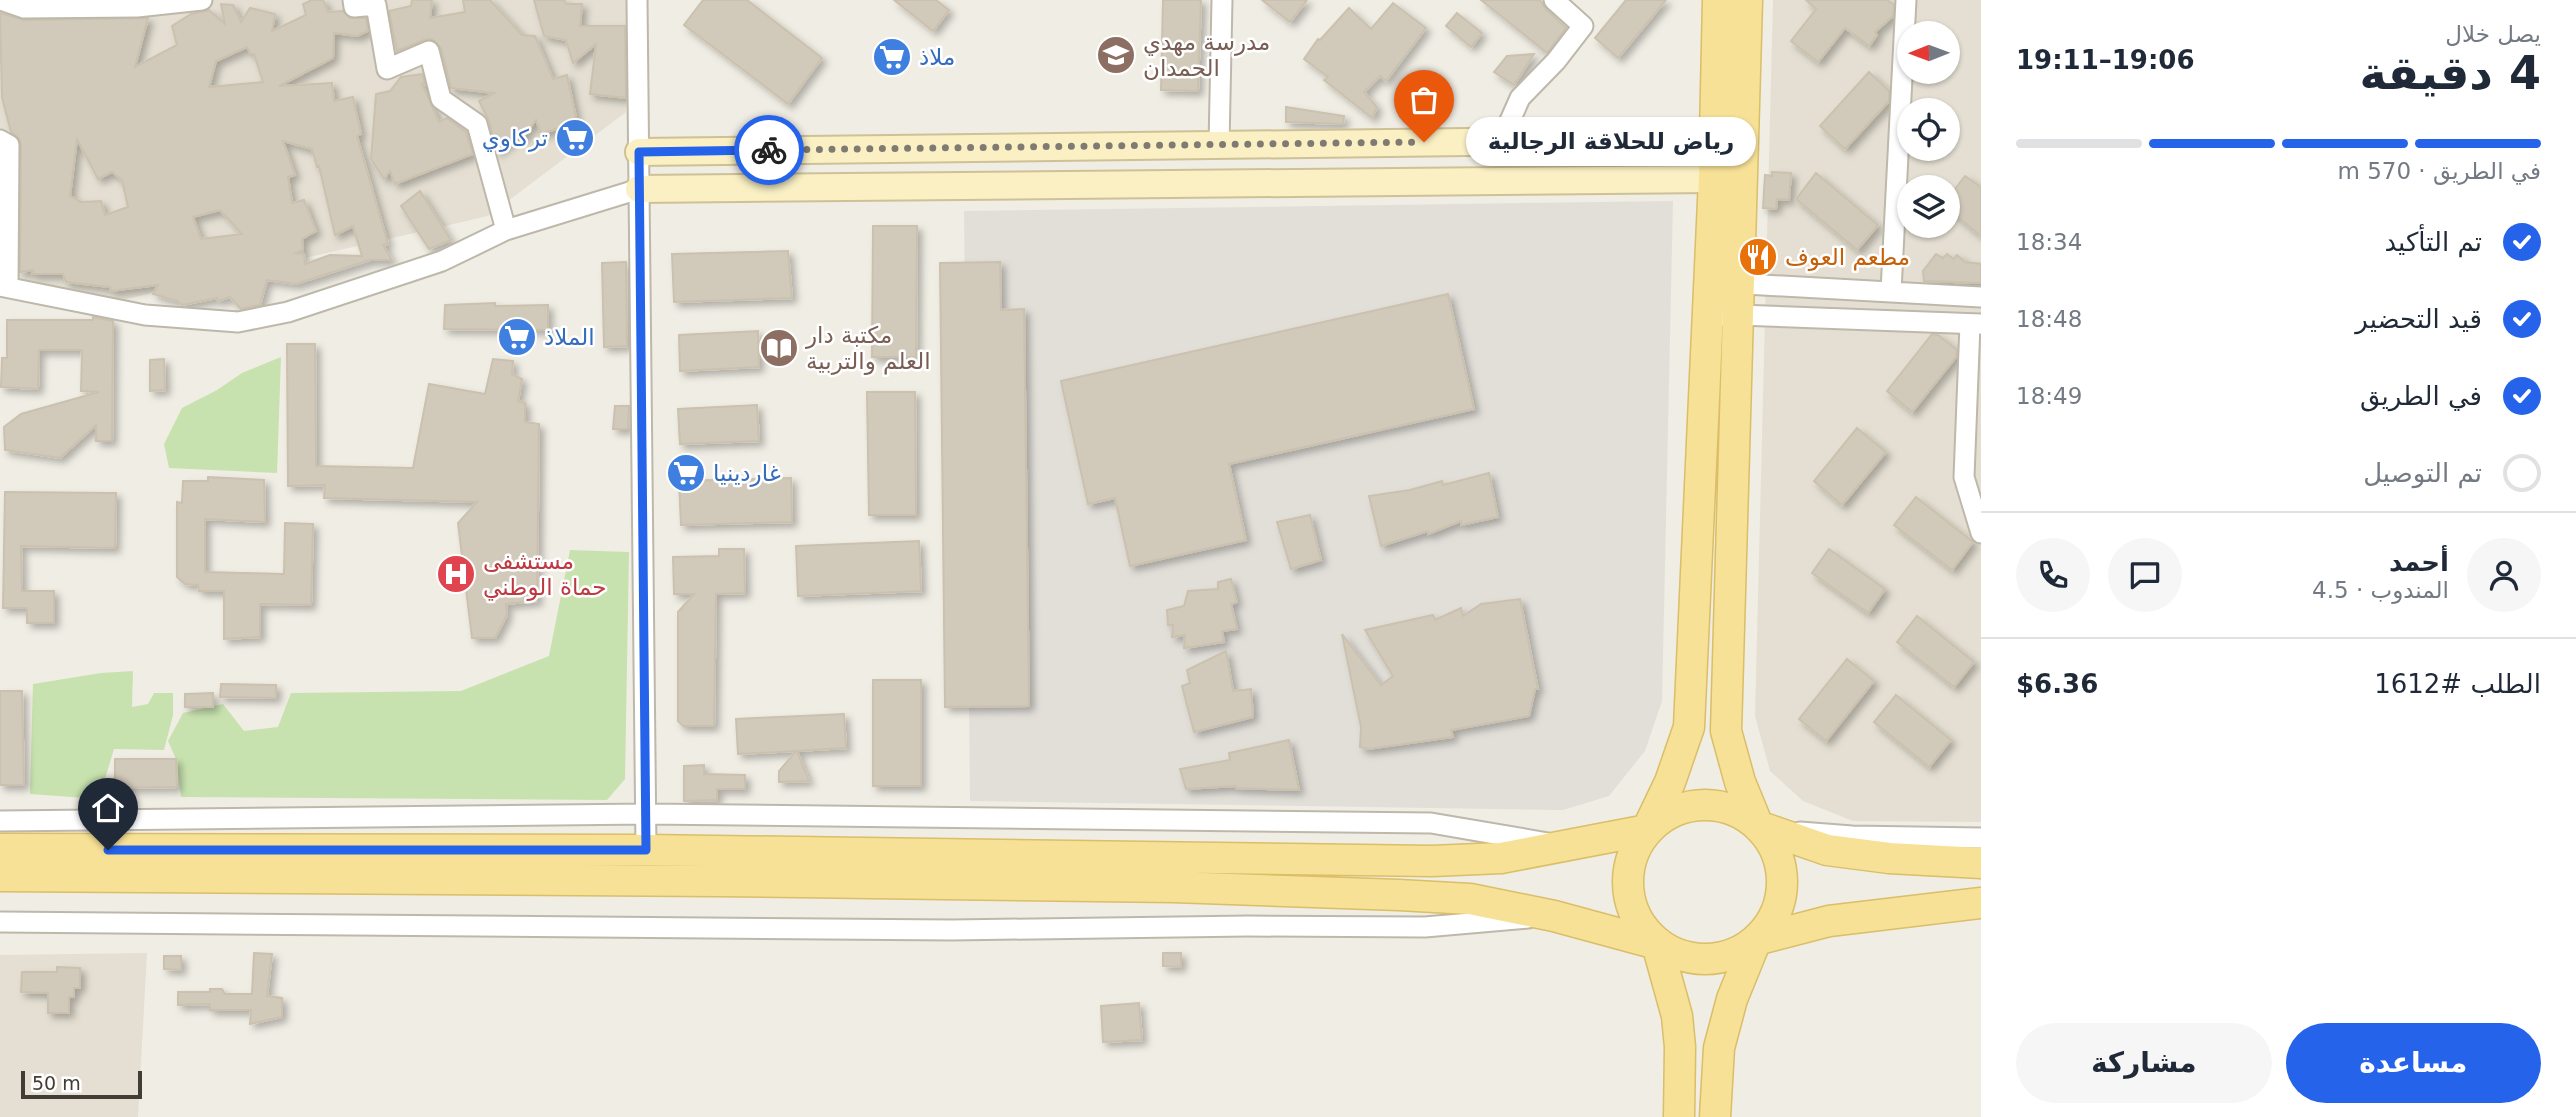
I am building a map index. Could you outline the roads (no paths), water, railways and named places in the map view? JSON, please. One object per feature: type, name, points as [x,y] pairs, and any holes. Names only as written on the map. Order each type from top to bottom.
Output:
[{"type":"main road","points":[[1679,1117],[1680,1047],[1676,1016],[1657,944],[1641,926],[1630,904],[1628,879],[1633,853],[1670,782],[1689,727],[1714,179],[1718,0]]},
{"type":"main road","points":[[1747,0],[1726,731],[1740,782],[1758,826],[1828,850],[1889,858],[1981,863]]},
{"type":"main road","points":[[639,152],[1715,139]]},
{"type":"main road","points":[[639,189],[1714,179]]},
{"type":"main road","points":[[0,849],[646,850],[1432,861],[1501,858],[1647,830],[1668,813],[1694,805],[1721,806],[1746,816],[1758,826],[1766,834],[1779,858],[1783,884],[1779,908],[1767,930],[1749,947],[1727,957],[1703,960],[1679,956],[1657,944],[1554,916],[1469,899],[1174,887],[0,876]]},
{"type":"main road","points":[[1756,940],[1829,921],[1981,903]]},
{"type":"main road","points":[[1715,1117],[1719,1048],[1732,999],[1756,940]]},
{"type":"street","points":[[1,0],[24,8],[67,4],[137,7],[202,0]]},
{"type":"street","points":[[353,0],[354,7],[376,5],[387,69],[429,51],[441,99],[477,124],[506,230]]},
{"type":"street","points":[[638,0],[646,850]]},
{"type":"street","points":[[1219,145],[1222,0]]},
{"type":"street","points":[[1501,141],[1520,97],[1556,61],[1583,26],[1554,0]]},
{"type":"street","points":[[1891,291],[1906,0]]},
{"type":"street","points":[[0,140],[9,145],[4,286],[145,315],[238,322],[288,312],[442,261],[506,230],[639,189]]},
{"type":"street","points":[[1709,282],[1981,297]]},
{"type":"street","points":[[1707,320],[1739,315],[1976,324],[1964,477],[1981,533]]},
{"type":"street","points":[[0,821],[646,814],[1431,823],[1563,846]]},
{"type":"street","points":[[1758,826],[1852,836],[1981,838]]},
{"type":"street","points":[[0,922],[952,930],[1248,926],[1424,928],[1554,916]]},
{"type":"place","name":"مدرسة مهدي الحمدان","points":[[1116,55]]},
{"type":"place","name":"ملاذ","points":[[892,57]]},
{"type":"place","name":"تركاوي","points":[[575,138]]},
{"type":"place","name":"رياض للحلاقة الرجالية","points":[[1424,142]]},
{"type":"place","name":"مطعم العوف","points":[[1758,257]]},
{"type":"place","name":"الملاذ","points":[[517,337]]},
{"type":"place","name":"مكتبة دار العلم والتربية","points":[[779,348]]},
{"type":"place","name":"غاردينيا","points":[[686,473]]},
{"type":"place","name":"مستشفى حماة الوطني","points":[[456,574]]}]
